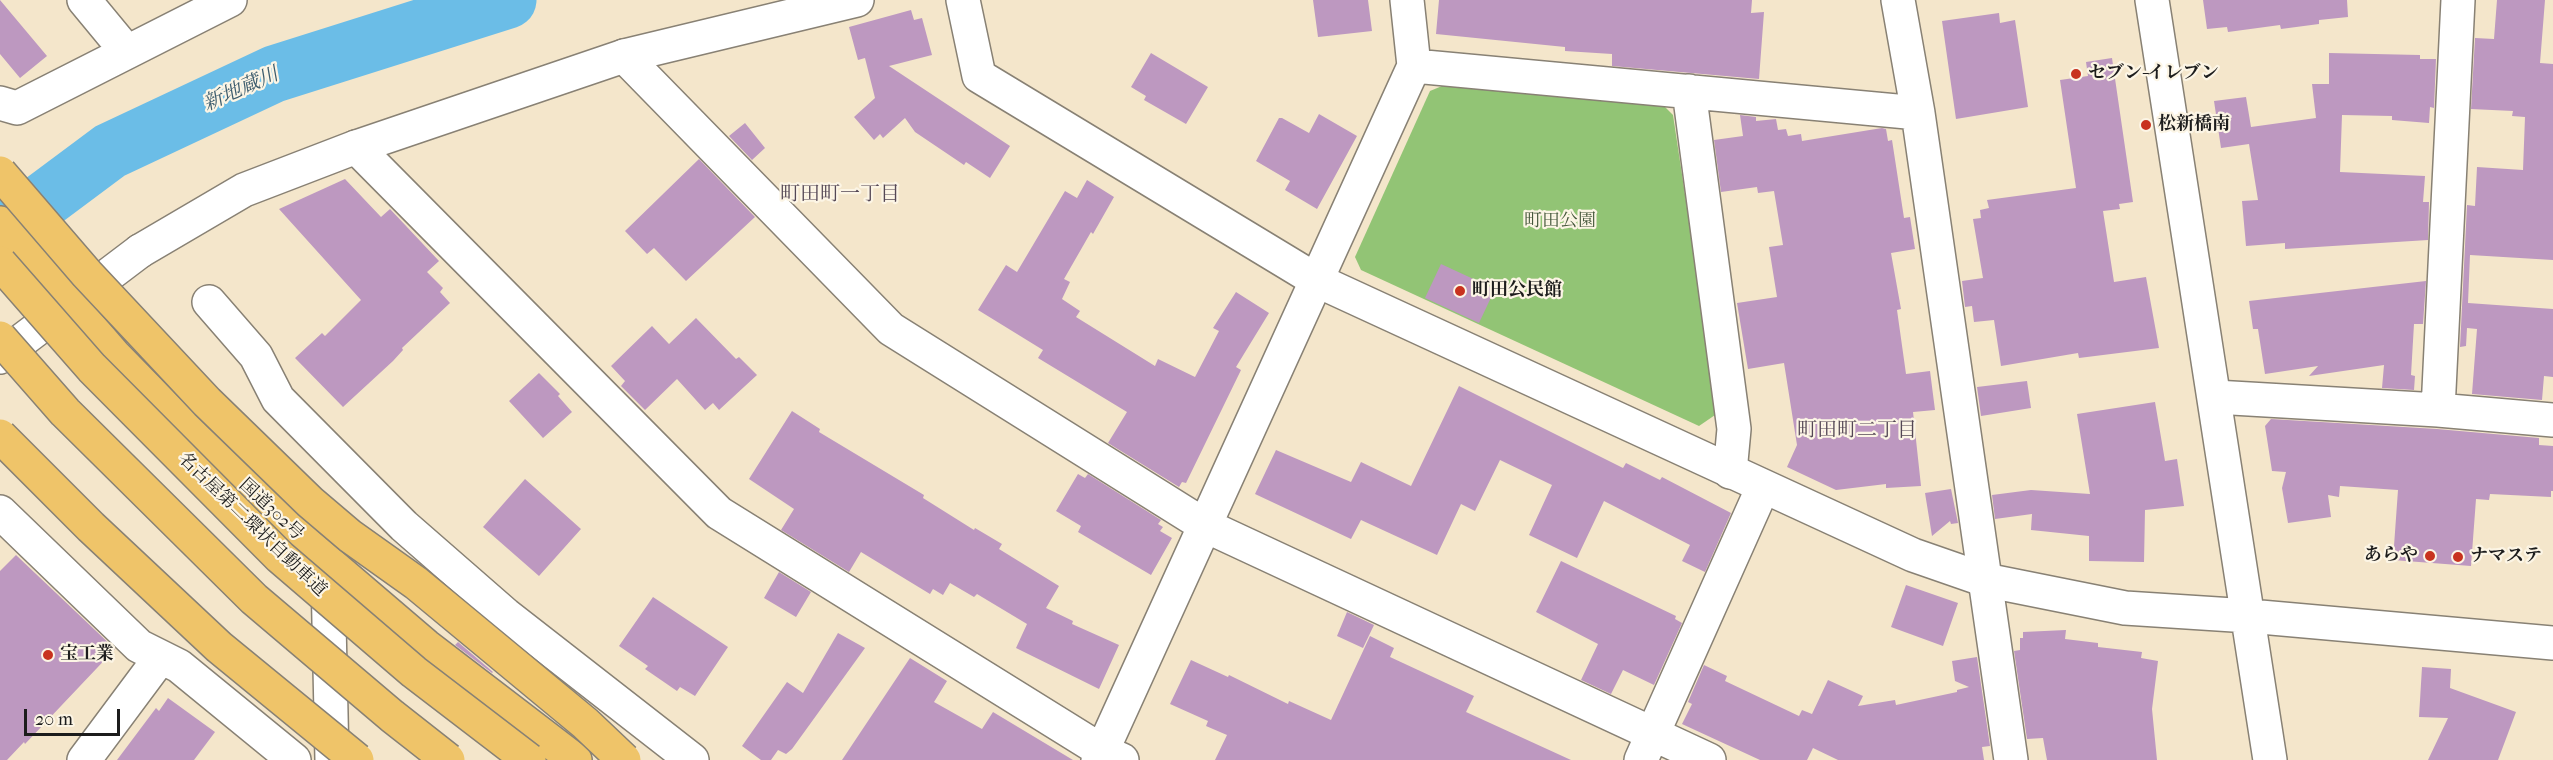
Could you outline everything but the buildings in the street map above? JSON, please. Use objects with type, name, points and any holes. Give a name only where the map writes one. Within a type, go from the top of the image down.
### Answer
[{"type":"highway","points":[[0,173],[103,291],[207,402],[310,502],[350,536],[417,583],[585,723],[624,760]]},
{"type":"highway","name":"国道302号","points":[[0,224],[61,295],[198,441],[319,554],[426,646],[575,760]]},
{"type":"highway","name":"名古屋第二環状自動車道","points":[[0,262],[92,368],[280,557],[414,672],[529,760]]},
{"type":"highway","points":[[0,338],[65,412],[254,598],[392,716],[448,760]]},
{"type":"highway","points":[[0,436],[91,527],[219,647],[357,760]]},
{"type":"street","points":[[84,0],[128,52]]},
{"type":"street","points":[[0,103],[17,108],[230,0]]},
{"type":"street","points":[[0,357],[61,295],[244,190],[356,147],[624,56],[857,0]]},
{"type":"street","points":[[963,0],[979,76],[1316,280],[1762,488],[1913,555],[1985,580],[2124,608],[2249,616],[2553,643]]},
{"type":"street","points":[[356,147],[719,513],[1108,757],[1204,525],[1414,66],[1407,0]]},
{"type":"street","points":[[1898,0],[1917,113],[2011,760]]},
{"type":"street","points":[[2152,0],[2270,760]]},
{"type":"street","points":[[2438,410],[2458,0]]},
{"type":"street","points":[[624,56],[891,329],[1204,525],[1647,747],[1709,760]]},
{"type":"street","points":[[1414,66],[1917,113]]},
{"type":"street","points":[[1689,91],[1734,429],[1730,472]]},
{"type":"street","points":[[209,302],[256,356],[278,399],[404,526],[482,594],[691,760]]},
{"type":"street","points":[[2215,397],[2438,410],[2553,420]]},
{"type":"street","points":[[1647,747],[1762,488]]},
{"type":"street","points":[[0,512],[139,646],[179,666],[294,760]]},
{"type":"street","points":[[332,760],[319,554],[362,555],[428,598],[444,601],[482,594]]},
{"type":"street","points":[[84,760],[160,658]]},
{"type":"green space","name":"町田公園","points":[[1442,86],[1663,105],[1673,115],[1718,413],[1699,426],[1361,270],[1355,257],[1430,91]]},
{"type":"waterway","name":"新地蔵川","points":[[0,233],[110,151],[274,74],[508,0]]},
{"type":"place","name":"セブン-イレブン","points":[[2076,74]]},
{"type":"place","name":"松新橋南","points":[[2146,125]]},
{"type":"place","name":"町田公民館","points":[[1460,291]]},
{"type":"place","name":"あらや","points":[[2430,556]]},
{"type":"place","name":"ナマステ","points":[[2458,557]]},
{"type":"place","name":"宝工業","points":[[48,655]]},
{"type":"district","name":"町田町一丁目","points":[[840,195]]},
{"type":"district","name":"町田町二丁目","points":[[1857,431]]}]
